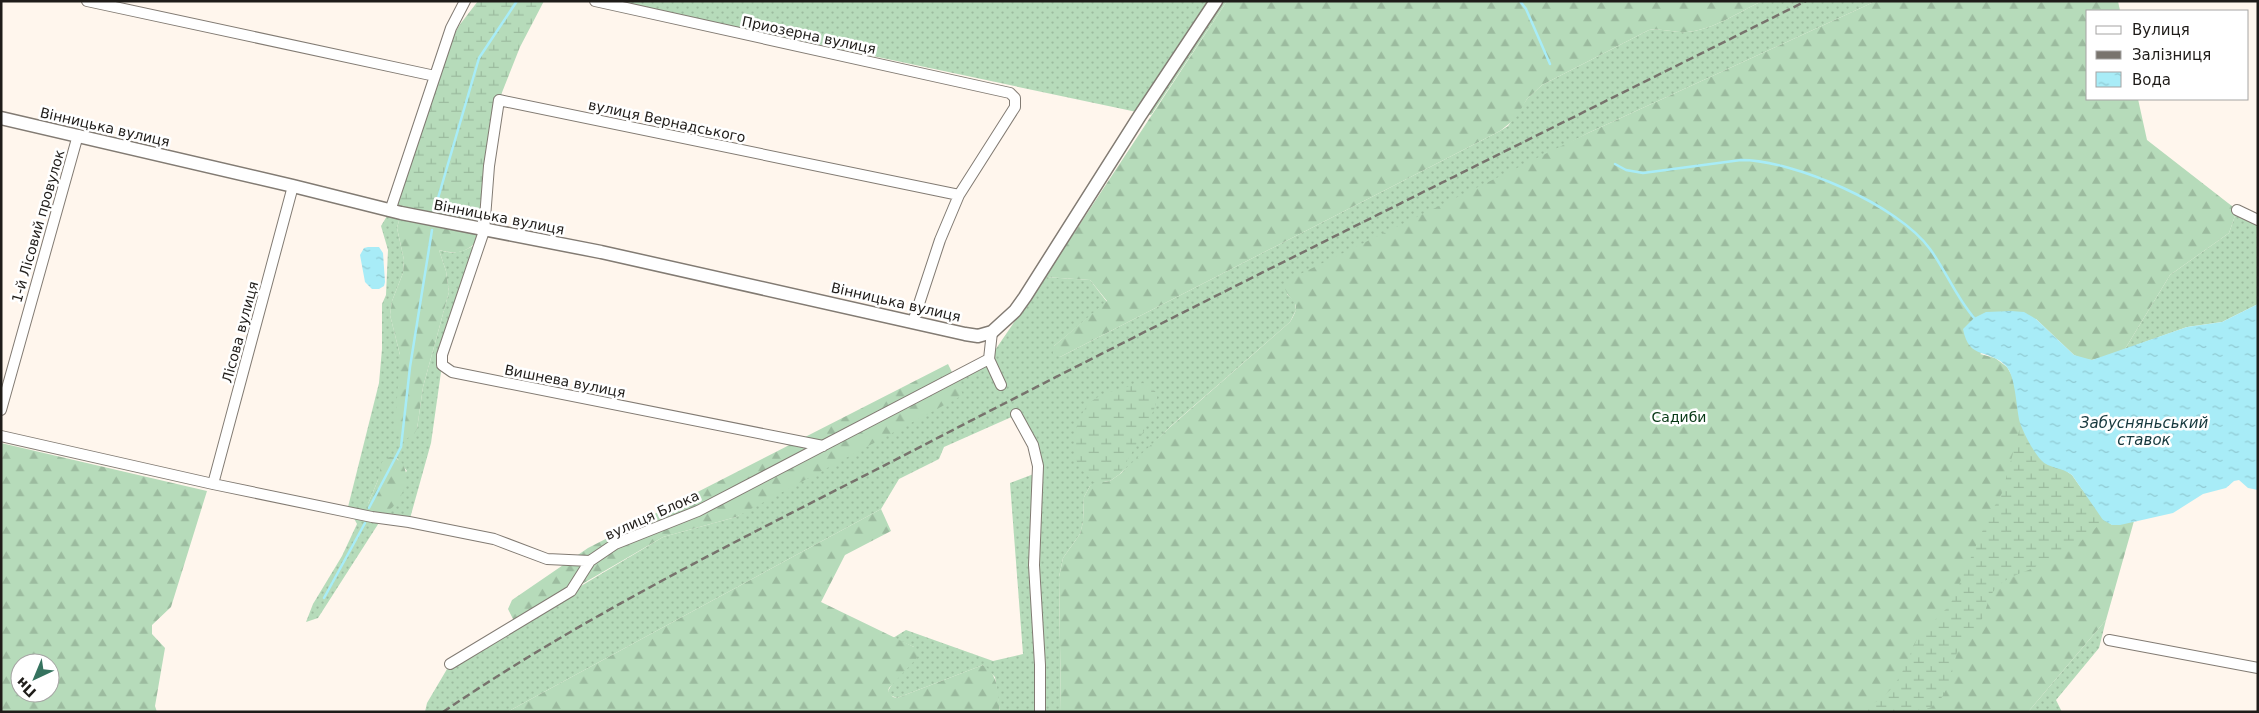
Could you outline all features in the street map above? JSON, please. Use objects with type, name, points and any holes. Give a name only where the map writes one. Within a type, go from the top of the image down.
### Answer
[{"type":"street","points":[[87,1],[435,76]]},
{"type":"street","points":[[390,210],[451,28],[465,1]]},
{"type":"street","name":"Приозерна вулиця","points":[[595,1],[1010,93],[1015,98],[1015,107],[959,195]]},
{"type":"street","points":[[1001,385],[989,359],[992,332],[1014,311],[1025,297],[1138,117],[1216,1]]},
{"type":"street","name":"вулиця Вернадського","points":[[484,231],[489,166],[499,100],[959,195]]},
{"type":"street","name":"Вінницька вулиця","points":[[1,118],[484,231],[601,252],[978,336],[992,332]]},
{"type":"street","name":"1-й Лісовий провулок","points":[[1,410],[78,136]]},
{"type":"street","name":"Лісова вулиця","points":[[213,484],[293,186]]},
{"type":"street","points":[[913,322],[940,240],[959,195]]},
{"type":"street","points":[[2237,210],[2258,220]]},
{"type":"street","name":"Вишнева вулиця","points":[[484,231],[442,355],[442,365],[452,372],[823,446]]},
{"type":"street","name":"вулиця Блока","points":[[590,561],[615,544],[698,511],[989,359]]},
{"type":"street","points":[[1016,414],[1032,445],[1038,466],[1034,565],[1040,665],[1040,712]]},
{"type":"street","points":[[1,436],[213,484],[494,539],[547,559],[590,561],[571,591],[450,664]]},
{"type":"street","points":[[2109,640],[2258,668]]},
{"type":"green space","points":[[478,1],[544,1],[520,47],[499,100],[484,231],[390,211],[434,79],[458,27]]},
{"type":"green space","points":[[613,1],[1227,1],[1151,115]]},
{"type":"green space","points":[[1227,1],[1762,1],[1726,20],[1697,31],[1649,30],[1542,85],[1527,99],[1515,119],[1500,131],[1060,357],[1053,354],[1054,346],[1107,301],[1090,280],[1045,277]]},
{"type":"green space","points":[[1762,1],[1876,1],[1588,133],[1287,294],[1295,302],[1296,310],[1290,322],[1172,425],[1135,462],[1114,477],[1090,486],[1084,497],[1083,522],[1080,534],[1063,558],[1059,577],[1061,712],[1000,712],[995,677],[983,665],[897,698],[890,695],[888,691],[914,647],[893,638],[906,630],[993,661],[1023,654],[1010,483],[1039,472],[1016,415],[944,447],[939,459],[899,479],[881,509],[507,712],[425,712],[427,703],[450,664],[663,537],[736,517],[953,379],[989,359],[1045,277],[1090,280],[1107,302],[1054,346],[1060,357],[1500,131],[1508,126],[1527,99],[1542,85],[1649,30],[1697,31],[1726,20]]},
{"type":"green space","name":"Садиби","points":[[1876,1],[2118,1],[2120,10],[2086,10],[2086,100],[2138,100],[2147,140],[2237,210],[2229,233],[2170,275],[2125,349],[2092,360],[2082,359],[2074,355],[2036,319],[1980,354],[1995,358],[2007,367],[2065,469],[2112,525],[2134,521],[2106,620],[2028,712],[1061,712],[1059,577],[1063,558],[1080,534],[1083,522],[1084,497],[1090,486],[1095,483],[1110,481],[1120,474],[1169,428],[1290,322],[1296,307],[1285,289],[1288,280],[1588,133]]},
{"type":"green space","points":[[2237,210],[2258,220],[2258,304],[2222,322],[2187,327],[2125,349],[2170,275],[2229,233]]},
{"type":"green space","points":[[390,211],[401,213],[397,228],[404,260],[403,273],[392,301],[390,315],[400,355],[400,365],[417,429],[423,387],[449,292],[446,271],[439,250],[458,252],[476,244],[442,365],[431,443],[409,522],[382,518],[318,618],[306,622],[313,604],[342,556],[357,524],[348,507],[379,383],[382,349],[382,304],[386,295],[388,250],[381,226]],"holes":[[[397,458],[407,471],[368,504],[378,480]]]},
{"type":"green space","points":[[401,213],[484,231],[475,243],[466,250],[447,252],[439,250],[446,271],[449,292],[423,387],[417,429],[413,436],[405,439],[397,434],[395,427],[400,355],[390,315],[392,301],[403,273],[404,260],[397,228]]},
{"type":"green space","points":[[948,364],[963,395],[736,517],[663,537],[515,623],[508,609],[512,600],[588,548]]},
{"type":"green space","points":[[1143,383],[1154,390],[1157,396],[1148,423],[1120,474],[1110,481],[1095,483],[1081,469],[1074,451],[1075,433],[1081,415],[1091,402],[1098,397]]},
{"type":"green space","points":[[2021,424],[2033,448],[2045,463],[2072,475],[2103,520],[2070,549],[2016,575],[1995,589],[1979,624],[1966,633],[1960,641],[1948,686],[1939,701],[1932,707],[1906,711],[1854,712],[1880,700],[1891,689],[1901,675],[1921,630],[1929,626],[1950,605],[1989,516],[2002,493]]},
{"type":"green space","points":[[1,443],[207,491],[171,607],[152,625],[152,634],[165,648],[155,706],[157,712],[1,712]]},
{"type":"green space","points":[[390,457],[399,461],[405,468],[404,487],[394,506],[386,512],[377,514],[373,512],[368,504],[378,480],[382,462]]},
{"type":"green space","points":[[881,509],[891,531],[845,555],[821,602],[914,647],[918,652],[917,658],[889,688],[888,691],[893,697],[897,698],[983,665],[995,679],[1000,712],[507,712]]},
{"type":"green space","points":[[2106,620],[2099,648],[2056,700],[2062,712],[2028,712]]},
{"type":"water","points":[[379,247],[383,253],[385,282],[384,286],[379,289],[372,289],[365,282],[360,255],[364,248]]},
{"type":"water","name":"Забусняньський ставок","points":[[2258,304],[2258,490],[2248,488],[2239,480],[2234,481],[2226,488],[2203,494],[2173,513],[2120,525],[2112,525],[2103,520],[2072,475],[2044,463],[2038,456],[2020,423],[2014,385],[2009,371],[2000,361],[1980,353],[1970,346],[1963,329],[1974,318],[1986,312],[2024,312],[2036,319],[2074,355],[2092,360],[2187,327],[2222,322]]},
{"type":"waterway","points":[[436,205],[479,58],[517,1]]},
{"type":"waterway","points":[[1520,1],[1526,9],[1550,64]]},
{"type":"waterway","points":[[1615,164],[1626,170],[1643,173],[1741,160],[1763,162],[1816,177],[1843,188],[1870,202],[1915,233],[1930,249],[1975,319]]},
{"type":"waterway","points":[[369,508],[401,447],[410,367],[432,230]]},
{"type":"waterway","points":[[324,598],[365,523]]},
{"type":"railway","points":[[443,712],[500,674],[559,639],[739,540],[1142,333],[1806,1]]}]
